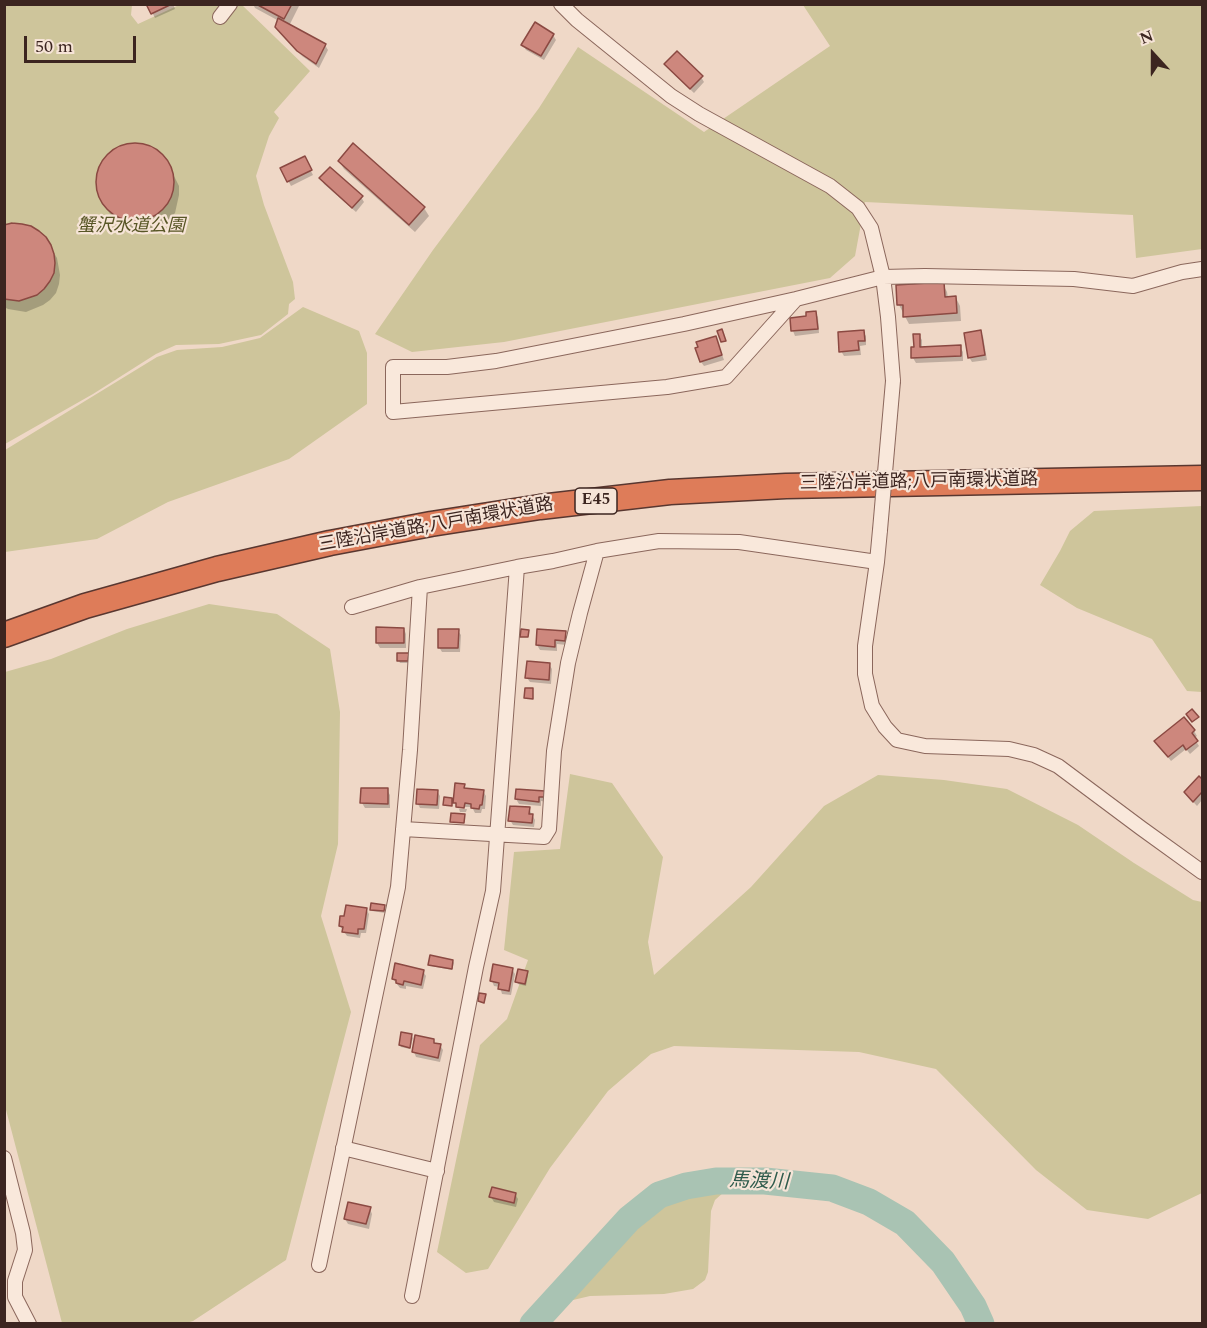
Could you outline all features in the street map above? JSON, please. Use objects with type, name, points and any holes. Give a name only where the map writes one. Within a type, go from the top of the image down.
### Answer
[{"type":"highway","name":"三陸沿岸道路;八戸南環状道路","points":[[4,635],[85,606],[229,566],[330,543],[540,507],[670,492],[786,486],[1203,478]]},
{"type":"street","points":[[220,16],[230,4]]},
{"type":"street","points":[[561,4],[671,96],[699,114],[830,186],[858,208],[871,228],[883,277],[893,381],[877,562],[865,646],[865,674],[872,705],[885,727],[897,740],[924,746],[1009,750],[1034,755],[1058,766],[1203,872]]},
{"type":"street","points":[[796,299],[726,377],[667,387],[393,412],[393,367],[447,366],[496,361],[684,324],[883,277],[1074,279],[1133,286],[1182,272],[1203,269]]},
{"type":"street","points":[[352,607],[420,587],[597,551],[659,541],[739,542],[877,562]]},
{"type":"street","points":[[403,829],[544,837],[549,830],[554,751],[568,663],[597,551]]},
{"type":"street","points":[[412,1296],[493,891],[517,567]]},
{"type":"street","points":[[319,1265],[398,887],[410,750],[420,587]]},
{"type":"street","points":[[343,1148],[437,1171]]},
{"type":"street","points":[[4,1158],[23,1233],[25,1250],[15,1281],[15,1298],[30,1323]]},
{"type":"green space","name":"蟹沢水道公園","points":[[200,4],[242,5],[310,71],[274,112],[279,118],[269,136],[256,176],[264,205],[293,282],[295,299],[289,304],[288,314],[261,335],[219,344],[176,345],[156,354],[93,394],[5,444],[5,5],[132,5],[131,15],[138,24],[179,5],[196,6]]},
{"type":"green space","points":[[803,5],[1202,5],[1202,249],[1136,258],[1133,215],[865,202],[855,256],[830,278],[504,342],[412,352],[375,334],[433,250],[539,108],[578,47],[704,132],[830,46]]},
{"type":"green space","points":[[303,307],[359,331],[367,353],[367,404],[289,459],[168,502],[97,539],[5,552],[5,450],[157,357],[177,350],[222,347],[260,338]]},
{"type":"green space","points":[[1202,506],[1202,692],[1187,691],[1152,639],[1077,608],[1040,585],[1070,531],[1094,511]]},
{"type":"green space","points":[[209,604],[277,614],[330,649],[340,712],[338,844],[321,916],[351,1012],[286,1260],[193,1321],[186,1323],[62,1323],[5,1106],[5,672],[51,659],[127,629]]},
{"type":"green space","points":[[570,774],[612,783],[663,857],[648,942],[654,975],[751,887],[824,806],[878,775],[944,780],[1007,789],[1078,825],[1193,900],[1202,902],[1202,1193],[1148,1219],[1087,1210],[1036,1170],[936,1069],[859,1052],[674,1046],[651,1054],[608,1091],[550,1168],[488,1269],[466,1273],[437,1252],[480,1045],[507,1019],[528,960],[504,950],[514,852],[560,849]]},
{"type":"green space","points":[[719,1189],[724,1192],[715,1200],[711,1211],[708,1272],[705,1280],[693,1289],[664,1294],[590,1296],[573,1300],[570,1293],[641,1222],[661,1206],[683,1196]]},
{"type":"building","points":[[146,4],[172,4],[151,14]]},
{"type":"building","points":[[256,4],[292,4],[284,19]]},
{"type":"building","points":[[278,18],[326,44],[316,64],[297,51],[275,27]]},
{"type":"building","points":[[535,22],[554,34],[541,56],[521,45]]},
{"type":"building","points":[[677,51],[703,76],[690,89],[664,64]]},
{"type":"building","points":[[135,143],[150,146],[163,154],[171,167],[174,182],[171,197],[163,210],[150,218],[135,221],[120,218],[107,210],[99,197],[96,182],[99,167],[107,154],[120,146]]},
{"type":"building","points":[[353,143],[425,207],[409,225],[338,161]]},
{"type":"building","points":[[305,156],[312,170],[287,182],[280,168]]},
{"type":"building","points":[[330,167],[363,196],[352,208],[319,178]]},
{"type":"building","points":[[12,223],[31,226],[46,237],[51,245],[55,263],[54,273],[44,289],[37,295],[19,301],[4,299],[4,225]]},
{"type":"building","points":[[944,282],[945,297],[956,296],[957,313],[903,317],[903,305],[897,305],[896,285]]},
{"type":"building","points":[[816,311],[818,329],[791,331],[790,318],[806,316],[806,312]]},
{"type":"building","points":[[722,329],[726,341],[721,342],[717,331]]},
{"type":"building","points":[[864,330],[865,341],[858,341],[859,350],[839,352],[838,332]]},
{"type":"building","points":[[981,330],[985,355],[968,358],[964,333]]},
{"type":"building","points":[[913,334],[920,334],[920,347],[961,345],[961,356],[911,358],[911,347],[914,347]]},
{"type":"building","points":[[716,336],[722,355],[700,362],[695,348],[698,347],[696,342]]},
{"type":"building","points":[[376,627],[404,628],[404,643],[376,643]]},
{"type":"building","points":[[438,629],[459,629],[458,648],[438,648]]},
{"type":"building","points":[[521,629],[529,630],[528,637],[520,637]]},
{"type":"building","points":[[537,629],[566,631],[565,641],[555,640],[555,647],[536,645]]},
{"type":"building","points":[[397,653],[409,653],[408,661],[397,661]]},
{"type":"building","points":[[527,661],[550,663],[549,680],[525,678]]},
{"type":"building","points":[[525,688],[533,688],[533,699],[524,698]]},
{"type":"building","points":[[1192,709],[1199,717],[1192,722],[1186,714]]},
{"type":"building","points":[[1184,717],[1195,730],[1192,733],[1198,741],[1186,750],[1183,745],[1168,757],[1154,741]]},
{"type":"building","points":[[1199,776],[1202,779],[1202,792],[1193,802],[1184,792]]},
{"type":"building","points":[[455,783],[465,784],[464,788],[484,790],[482,805],[479,809],[471,808],[471,804],[465,803],[464,808],[456,807],[456,803],[453,803]]},
{"type":"building","points":[[361,788],[388,788],[388,804],[360,803]]},
{"type":"building","points":[[417,789],[438,790],[437,805],[416,804]]},
{"type":"building","points":[[516,789],[545,791],[545,797],[539,797],[539,802],[515,799]]},
{"type":"building","points":[[444,797],[452,798],[452,806],[443,805]]},
{"type":"building","points":[[510,806],[530,807],[529,814],[533,814],[532,823],[508,821]]},
{"type":"building","points":[[451,813],[465,814],[464,823],[450,822]]},
{"type":"building","points":[[371,903],[385,905],[384,911],[370,910]]},
{"type":"building","points":[[346,905],[367,908],[364,929],[358,929],[358,934],[342,932],[343,927],[339,926],[340,916],[344,916]]},
{"type":"building","points":[[430,955],[453,960],[452,969],[428,965]]},
{"type":"building","points":[[395,963],[424,970],[421,985],[404,981],[403,985],[396,983],[396,980],[392,979]]},
{"type":"building","points":[[493,964],[513,968],[509,991],[498,989],[499,983],[490,981]]},
{"type":"building","points":[[518,969],[528,971],[525,984],[515,982]]},
{"type":"building","points":[[479,993],[486,994],[484,1003],[478,1001]]},
{"type":"building","points":[[401,1032],[412,1034],[410,1048],[399,1045]]},
{"type":"building","points":[[415,1035],[434,1039],[434,1043],[441,1044],[438,1058],[412,1052]]},
{"type":"building","points":[[492,1187],[516,1193],[514,1203],[489,1197]]},
{"type":"building","points":[[348,1202],[371,1207],[366,1224],[344,1219]]},
{"type":"waterway","name":"馬渡川","points":[[533,1324],[629,1219],[659,1195],[686,1186],[716,1181],[765,1181],[832,1188],[869,1202],[905,1223],[943,1262],[973,1306],[981,1324]]}]
